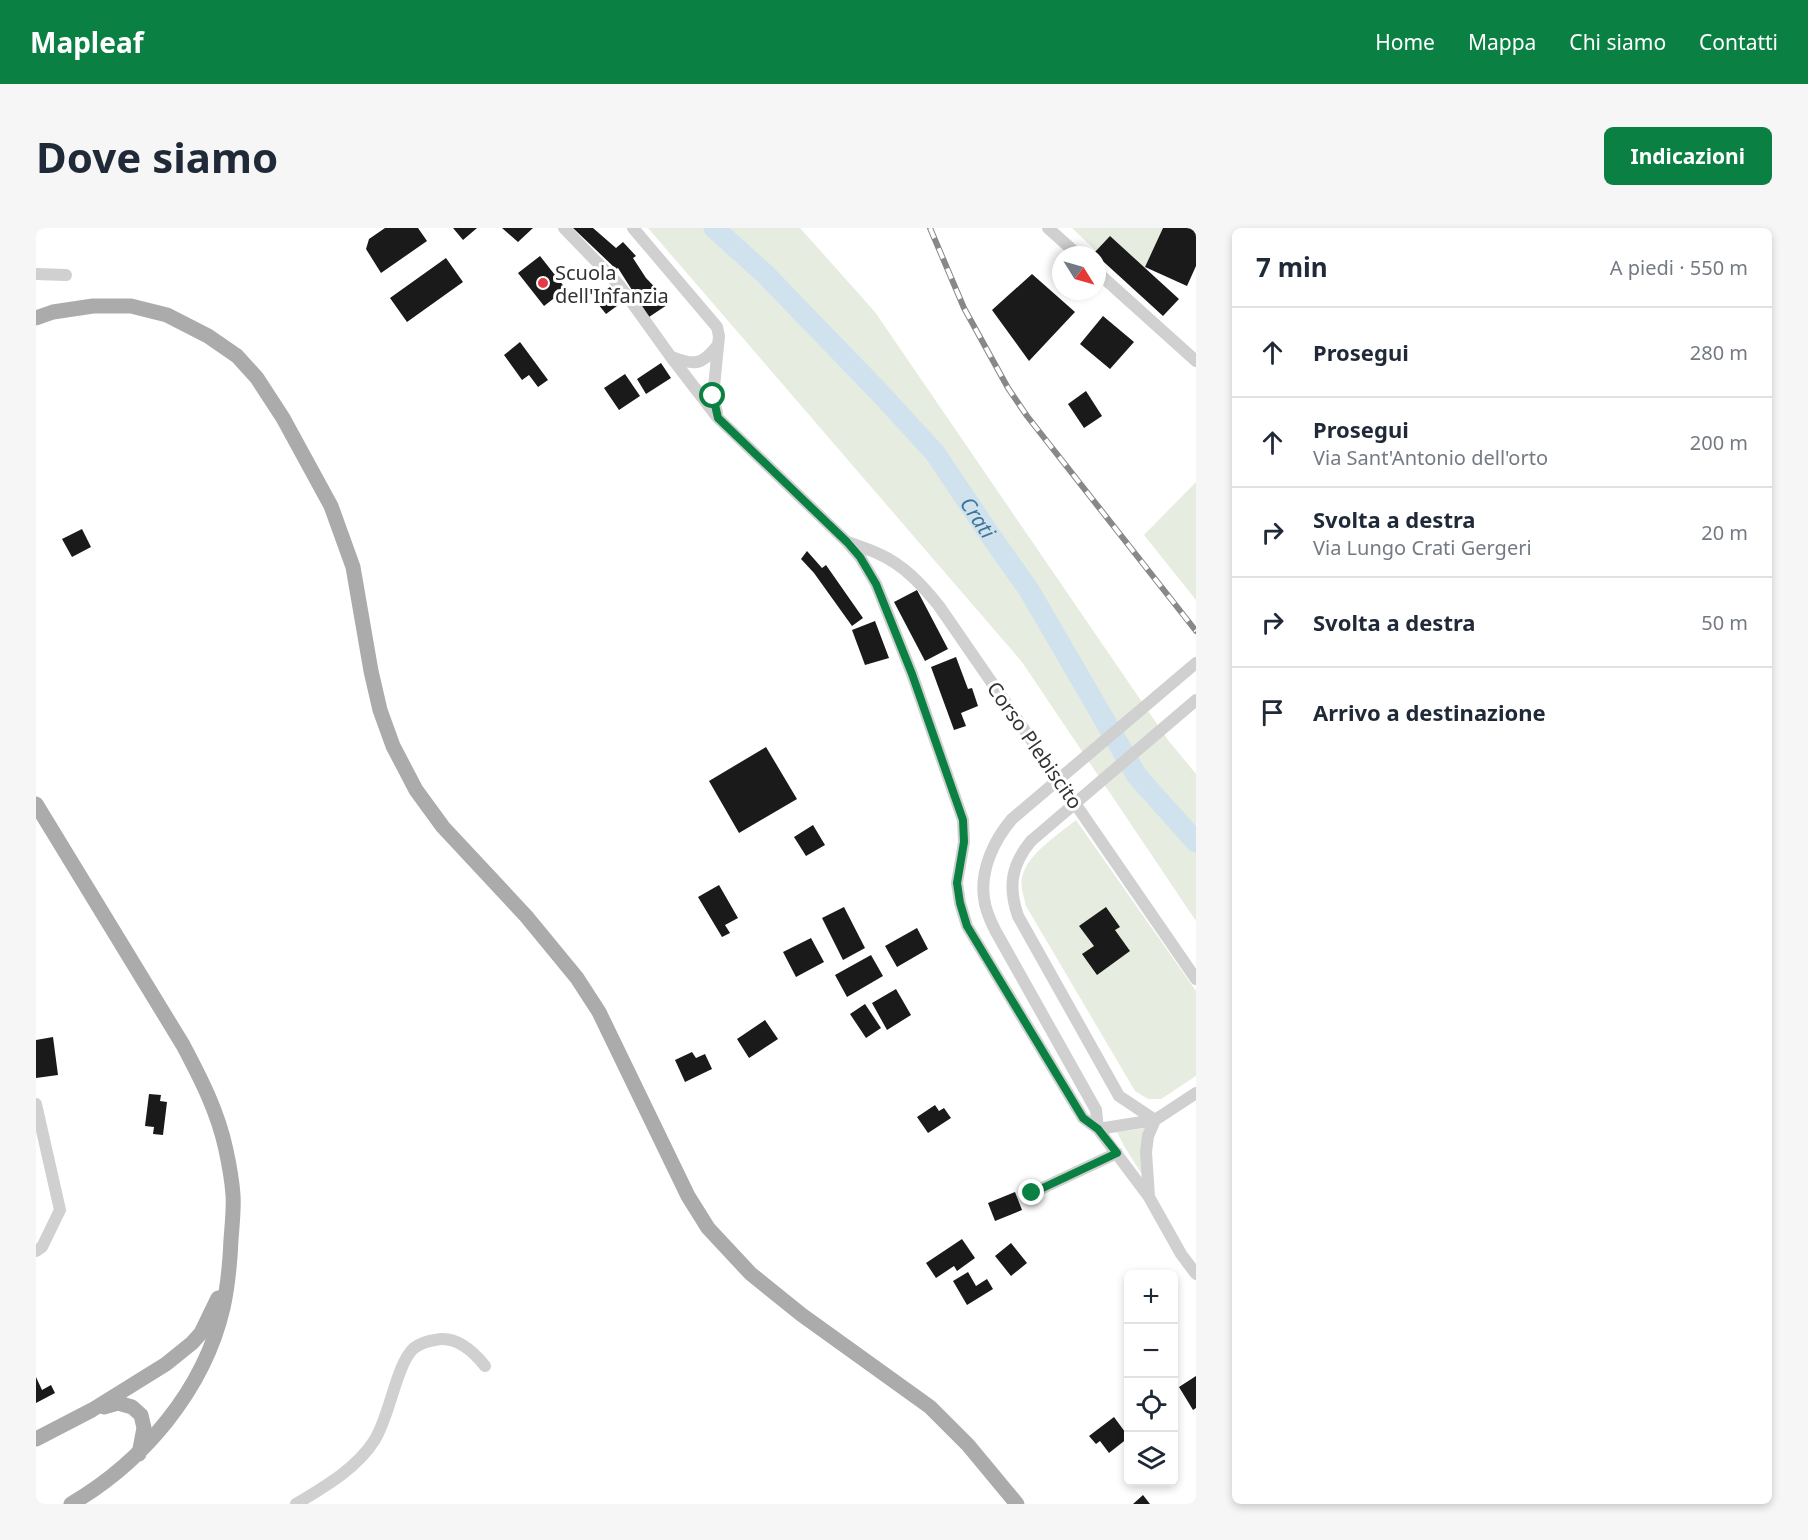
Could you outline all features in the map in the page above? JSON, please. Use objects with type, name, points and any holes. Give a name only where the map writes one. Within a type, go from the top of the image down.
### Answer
[{"type":"main road","points":[[36,318],[53,312],[93,306],[131,306],[167,315],[208,336],[237,356],[257,378],[283,418],[331,506],[353,567],[380,710],[393,746],[416,790],[443,827],[526,916],[577,978],[599,1012],[688,1196],[708,1228],[751,1274],[802,1315],[930,1407],[1003,1484],[1017,1504]]},
{"type":"main road","points":[[36,804],[183,1045],[212,1104],[226,1149],[233,1196],[229,1273],[223,1309],[203,1363],[170,1417],[139,1454],[114,1475],[71,1504]]},
{"type":"main road","points":[[36,1439],[92,1410],[166,1364],[192,1343],[204,1328],[229,1273]]},
{"type":"main road","points":[[92,1410],[118,1403],[132,1407],[141,1415],[144,1428],[139,1454]]},
{"type":"street","points":[[564,228],[620,286],[670,357],[718,418],[860,557],[876,584],[912,674],[963,820],[964,842],[957,883],[967,926],[1083,1118],[1098,1129],[1149,1197],[1181,1254],[1196,1274]]},
{"type":"street","points":[[633,228],[717,327],[718,345],[713,396],[718,418]]},
{"type":"street","points":[[1048,228],[1068,246]]},
{"type":"street","points":[[1061,228],[1071,246]]},
{"type":"street","points":[[36,274],[66,274]]},
{"type":"street","points":[[1106,280],[1196,361]]},
{"type":"street","points":[[670,357],[696,363],[704,360],[718,345]]},
{"type":"street","name":"Corso Plebiscito","points":[[847,542],[879,554],[899,565],[921,584],[939,606],[1196,979]]},
{"type":"street","points":[[1098,1129],[1096,1110],[994,930],[984,897],[988,862],[998,838],[1012,819],[1196,663]]},
{"type":"street","points":[[1155,1120],[1119,1096],[1018,916],[1013,902],[1012,884],[1014,869],[1020,854],[1031,841],[1196,700]]},
{"type":"street","points":[[1098,1129],[1155,1120],[1196,1093]]},
{"type":"street","points":[[36,1106],[60,1210],[42,1247],[36,1251]]},
{"type":"street","points":[[1149,1197],[1146,1152],[1148,1136],[1155,1120]]},
{"type":"street","points":[[1032,1193],[1117,1153]]},
{"type":"street","points":[[296,1504],[328,1485],[356,1463],[374,1442],[383,1425],[405,1362],[413,1349],[425,1342],[444,1338],[473,1351],[485,1366]]},
{"type":"shaded area","points":[[648,228],[800,228],[875,312],[1168,740],[1196,774],[1196,921],[1022,662]]},
{"type":"shaded area","points":[[1072,228],[1163,228],[1145,268],[1106,254],[1106,246],[1091,246]]},
{"type":"shaded area","points":[[1196,482],[1196,600],[1144,535]]},
{"type":"shaded area","points":[[1076,820],[1196,991],[1196,1076],[1161,1099],[1148,1099],[1135,1091],[1026,906],[1022,882],[1027,866],[1046,844]]},
{"type":"shaded area","points":[[1148,1126],[1143,1176],[1117,1132]]},
{"type":"building","points":[[385,228],[418,228],[427,241],[381,273],[366,249],[369,239]]},
{"type":"building","points":[[453,228],[477,228],[463,240]]},
{"type":"building","points":[[502,228],[533,228],[518,242]]},
{"type":"building","points":[[573,228],[593,228],[616,248],[623,242],[636,256],[633,258],[646,278],[670,303],[649,317],[618,268],[616,269]]},
{"type":"building","points":[[1163,228],[1196,228],[1196,266],[1187,286],[1145,267]]},
{"type":"building","points":[[1110,236],[1179,299],[1163,316],[1106,264],[1106,246],[1101,246]]},
{"type":"building","points":[[540,256],[566,289],[544,306],[518,273]]},
{"type":"building","points":[[446,258],[463,282],[407,322],[390,298]]},
{"type":"building","points":[[1032,274],[1052,292],[1052,300],[1061,300],[1075,312],[1029,361],[992,310]]},
{"type":"building","points":[[610,287],[621,303],[606,314],[594,299]]},
{"type":"building","points":[[1103,316],[1134,342],[1110,369],[1080,344]]},
{"type":"building","points":[[520,342],[548,380],[538,387],[529,375],[522,380],[504,355]]},
{"type":"building","points":[[661,363],[671,378],[646,394],[637,379]]},
{"type":"building","points":[[625,374],[640,396],[619,410],[604,388]]},
{"type":"building","points":[[1086,391],[1102,416],[1084,428],[1068,404]]},
{"type":"building","points":[[82,529],[91,547],[72,557],[62,539]]},
{"type":"building","points":[[807,551],[822,568],[826,565],[863,618],[852,626],[814,573],[801,559]]},
{"type":"building","points":[[917,590],[948,649],[925,661],[894,602]]},
{"type":"building","points":[[875,621],[889,658],[865,665],[852,630]]},
{"type":"building","points":[[956,657],[968,689],[972,688],[978,706],[961,713],[966,726],[954,730],[931,667]]},
{"type":"building","points":[[766,747],[797,799],[739,833],[709,781]]},
{"type":"building","points":[[813,825],[825,845],[806,856],[794,837]]},
{"type":"building","points":[[719,885],[738,918],[725,925],[730,933],[722,937],[698,897]]},
{"type":"building","points":[[844,907],[865,948],[843,960],[822,918]]},
{"type":"building","points":[[1106,907],[1120,927],[1115,930],[1130,951],[1097,975],[1082,954],[1094,946],[1079,926]]},
{"type":"building","points":[[917,928],[928,949],[897,967],[885,946]]},
{"type":"building","points":[[811,938],[824,962],[796,977],[783,952]]},
{"type":"building","points":[[871,955],[883,976],[847,997],[835,975]]},
{"type":"building","points":[[896,989],[911,1015],[887,1030],[872,1003]]},
{"type":"building","points":[[865,1004],[881,1028],[866,1038],[850,1014]]},
{"type":"building","points":[[765,1020],[778,1039],[749,1058],[737,1039]]},
{"type":"building","points":[[53,1037],[58,1075],[36,1078],[36,1040]]},
{"type":"building","points":[[692,1052],[696,1058],[705,1054],[712,1069],[685,1082],[675,1060]]},
{"type":"building","points":[[149,1094],[161,1095],[160,1101],[167,1102],[163,1135],[153,1134],[154,1127],[145,1126]]},
{"type":"building","points":[[935,1105],[939,1111],[944,1108],[951,1118],[928,1133],[917,1117]]},
{"type":"building","points":[[1015,1192],[1022,1210],[995,1221],[988,1203]]},
{"type":"building","points":[[962,1239],[975,1258],[957,1271],[954,1266],[936,1278],[926,1263]]},
{"type":"building","points":[[1011,1243],[1027,1263],[1011,1276],[995,1256]]},
{"type":"building","points":[[968,1272],[976,1286],[987,1279],[993,1289],[967,1305],[953,1281]]},
{"type":"building","points":[[1196,1376],[1196,1408],[1193,1410],[1179,1387]]},
{"type":"building","points":[[36,1377],[42,1390],[51,1385],[55,1393],[36,1403]]},
{"type":"building","points":[[1114,1417],[1124,1431],[1124,1441],[1109,1453],[1100,1441],[1096,1444],[1089,1436]]},
{"type":"building","points":[[1143,1495],[1150,1504],[1133,1504]]},
{"type":"waterway","name":"Crati","points":[[714,228],[765,274],[935,453],[1029,590],[1137,776],[1196,842]]},
{"type":"railway","points":[[930,228],[964,308],[1008,388],[1027,416],[1196,631]]},
{"type":"place","name":"Scuola dell'Infanzia","points":[[543,283]]},
{"type":"route","points":[[713,396],[718,418],[847,542],[860,557],[876,584],[912,674],[963,820],[964,842],[957,883],[967,926],[1083,1118],[1098,1129],[1117,1153],[1032,1193]]}]
